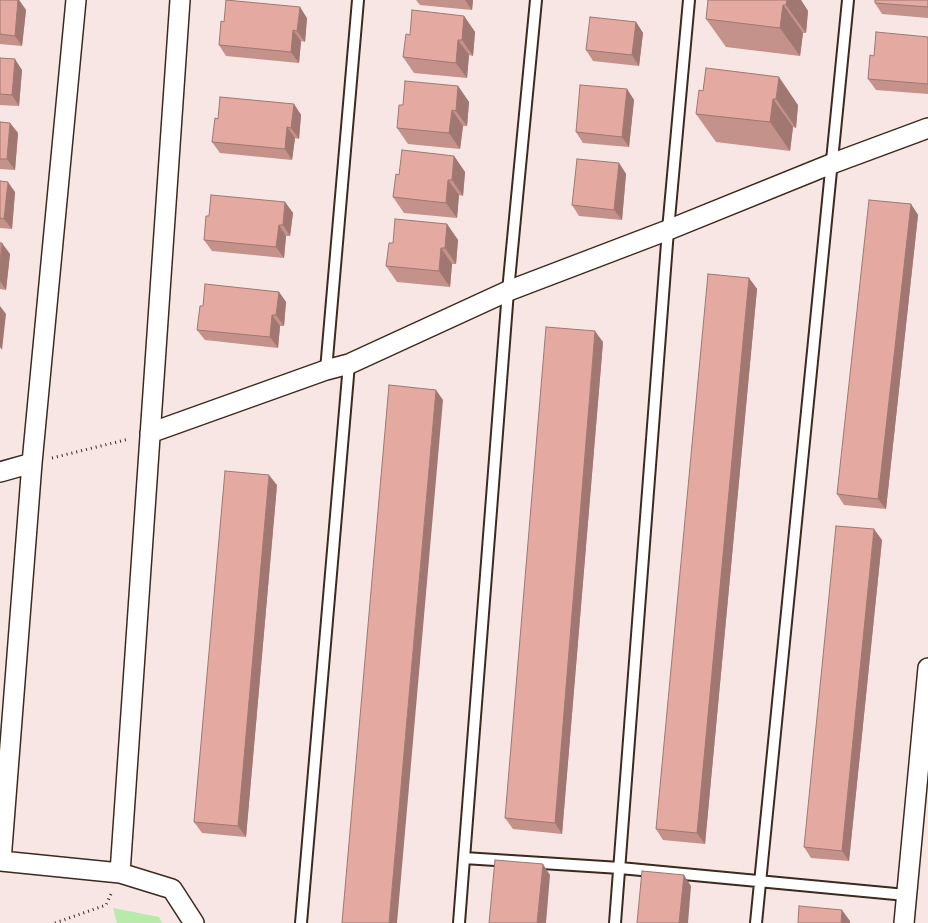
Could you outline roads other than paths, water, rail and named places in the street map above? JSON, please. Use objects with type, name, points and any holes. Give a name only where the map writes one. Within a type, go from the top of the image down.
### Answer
[{"type":"street","points":[[76,0],[32,463],[1,861],[120,873],[172,889],[194,923]]},
{"type":"street","points":[[120,873],[180,0]]},
{"type":"street","points":[[150,433],[326,370],[349,364],[508,291],[668,230],[831,164],[928,128]]},
{"type":"street","points":[[0,472],[32,463]]},
{"type":"street","points":[[904,923],[928,668]]},
{"type":"lane","points":[[326,370],[358,0]]},
{"type":"lane","points":[[459,923],[508,291],[536,0]]},
{"type":"lane","points":[[615,923],[668,230],[689,0]]},
{"type":"lane","points":[[756,923],[848,0]]},
{"type":"lane","points":[[300,923],[349,364]]},
{"type":"lane","points":[[464,858],[620,868],[906,895]]}]
